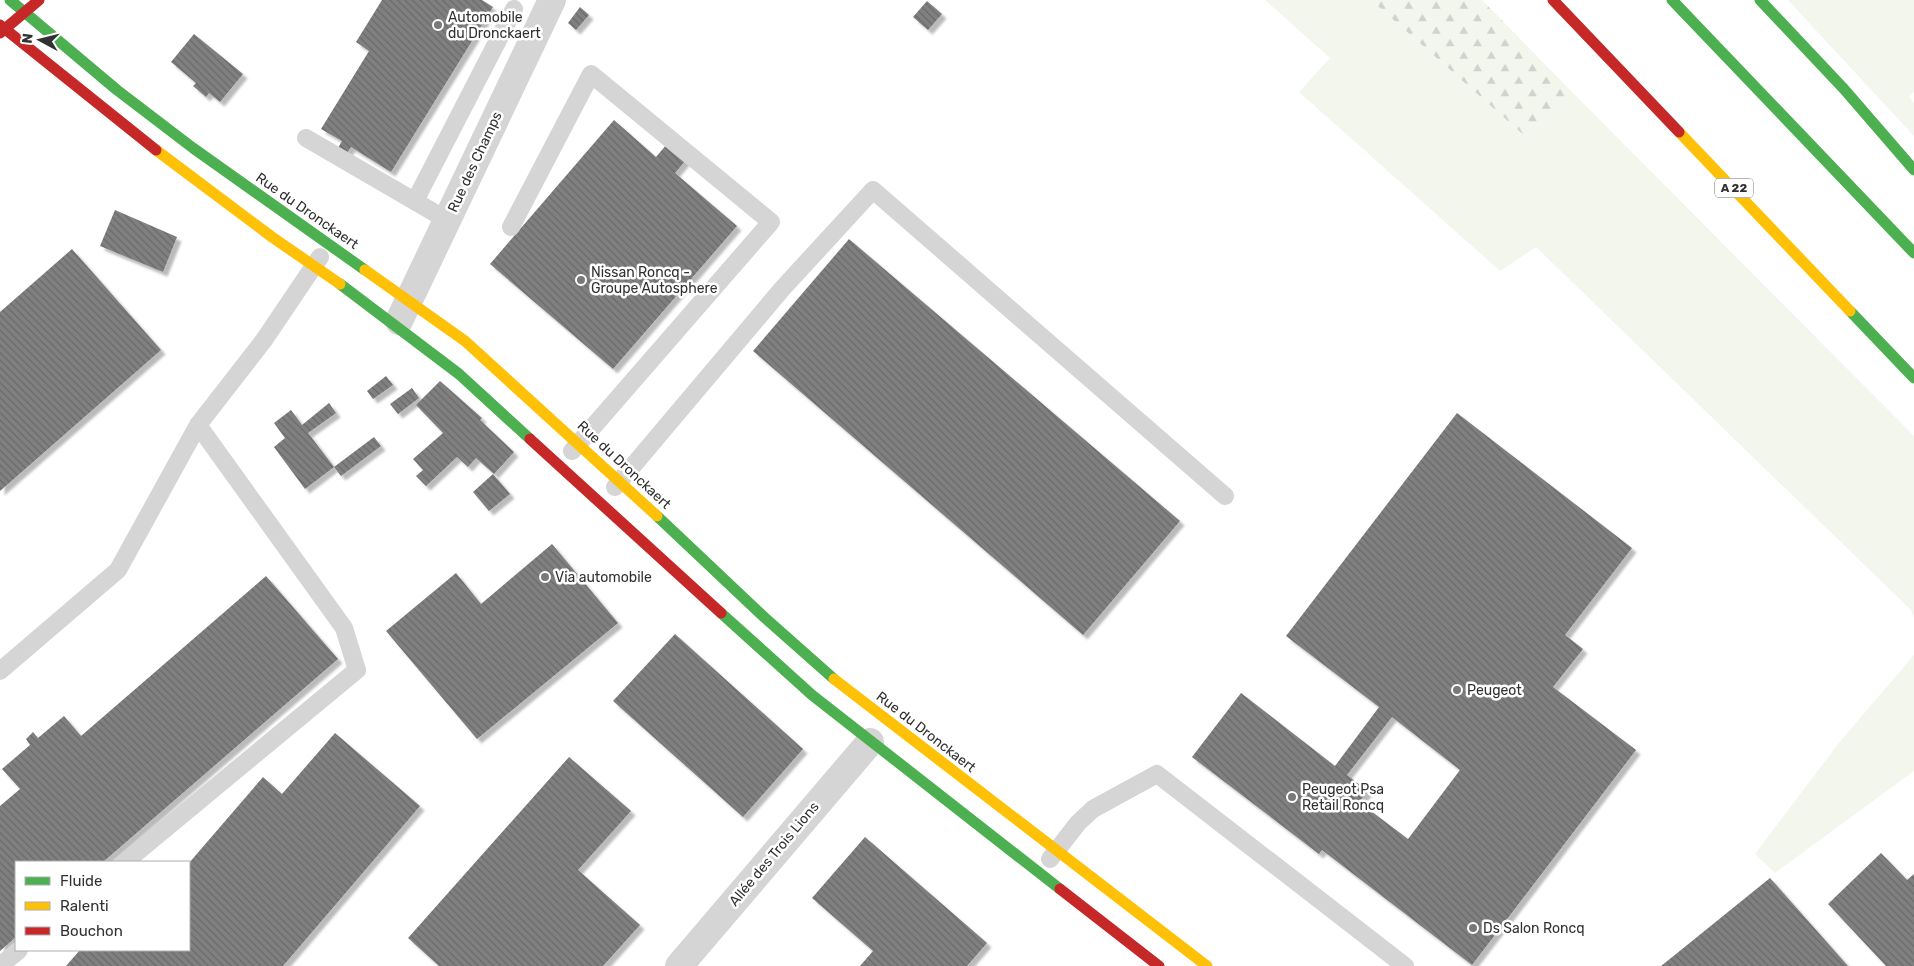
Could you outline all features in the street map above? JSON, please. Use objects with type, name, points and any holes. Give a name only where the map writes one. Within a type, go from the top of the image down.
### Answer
[{"type":"main road","name":"Rue du Dronckaert","points":[[10,0],[163,126],[327,244],[409,300],[488,361],[841,686],[1207,966]]},
{"type":"main road","points":[[38,0],[2,29],[166,158],[398,325],[459,374],[806,689],[870,742],[1159,966]]},
{"type":"main road","name":"A 22","points":[[1552,0],[1914,378]]},
{"type":"main road","points":[[1672,0],[1914,253]]},
{"type":"main road","points":[[1760,0],[1844,89],[1914,170]]},
{"type":"street","name":"Rue des Champs","points":[[398,325],[552,0]]},
{"type":"street","name":"Allée des Trois Lions","points":[[679,966],[870,742]]},
{"type":"lane","points":[[415,201],[514,9]]},
{"type":"lane","points":[[511,227],[591,74],[771,222],[560,465]]},
{"type":"lane","points":[[306,138],[447,220]]},
{"type":"lane","points":[[601,503],[782,289],[873,190],[1225,496]]},
{"type":"lane","points":[[0,671],[118,570],[198,425],[264,340],[315,267],[327,244]]},
{"type":"lane","points":[[126,861],[357,670],[344,628],[198,425]]},
{"type":"lane","points":[[1039,873],[1078,823],[1093,809],[1157,774],[1405,966]]},
{"type":"lane","points":[[0,966],[18,951]]},
{"type":"green space","points":[[1265,0],[1371,0],[1526,137],[1572,92],[1914,436],[1914,617],[1910,609],[1536,247],[1500,271],[1299,92],[1330,58]]},
{"type":"green space","points":[[1371,0],[1482,0],[1572,92],[1526,137]]},
{"type":"green space","points":[[1788,0],[1914,0],[1914,92],[1909,97],[1914,103],[1914,136]]},
{"type":"green space","points":[[1914,655],[1914,771],[1775,873],[1755,854],[1838,744]]},
{"type":"building","points":[[382,0],[482,0],[493,7],[391,172],[351,147],[347,153],[338,148],[342,141],[321,129],[369,51],[356,42]]},
{"type":"building","points":[[927,1],[942,14],[928,30],[913,17]]},
{"type":"building","points":[[580,7],[589,15],[576,30],[568,23]]},
{"type":"building","points":[[194,34],[243,74],[220,102],[209,93],[206,97],[193,86],[196,83],[171,62]]},
{"type":"building","points":[[614,120],[656,157],[667,144],[686,160],[675,173],[737,226],[613,369],[490,264]]},
{"type":"building","points":[[115,210],[177,237],[163,272],[100,246]]},
{"type":"building","points":[[849,239],[1180,521],[1083,635],[753,351]]},
{"type":"building","points":[[72,249],[161,350],[0,491],[0,312]]},
{"type":"building","points":[[386,376],[393,385],[373,399],[367,391]]},
{"type":"building","points":[[440,381],[482,418],[480,420],[514,452],[494,474],[476,458],[468,467],[457,457],[426,486],[416,476],[423,470],[413,459],[443,433],[416,405]]},
{"type":"building","points":[[412,388],[419,398],[398,414],[390,404]]},
{"type":"building","points":[[329,403],[336,413],[308,433],[334,467],[305,489],[274,447],[285,438],[274,423],[291,410],[302,425]]},
{"type":"building","name":"Peugeot","points":[[1457,413],[1632,548],[1565,635],[1583,649],[1553,687],[1636,750],[1472,965],[1322,850],[1319,854],[1192,757],[1241,693],[1335,766],[1379,707],[1286,636]],"holes":[[[1392,717],[1460,770],[1408,839],[1359,802],[1368,791],[1347,775]]]},
{"type":"building","points":[[374,437],[381,446],[341,476],[334,467]]},
{"type":"building","points":[[493,474],[510,494],[489,511],[473,492]]},
{"type":"building","points":[[552,544],[618,623],[477,739],[386,631],[456,573],[481,604]]},
{"type":"building","points":[[266,576],[338,659],[104,861],[15,861],[15,938],[0,951],[0,806],[20,789],[2,769],[30,745],[26,739],[33,732],[38,738],[64,716],[81,736]]},
{"type":"building","points":[[675,634],[803,749],[743,817],[613,701]]},
{"type":"building","points":[[335,733],[420,806],[283,966],[66,966],[79,951],[190,951],[190,862],[263,777],[282,794]]},
{"type":"building","points":[[569,757],[631,811],[578,870],[640,925],[603,966],[439,966],[408,938]]},
{"type":"building","points":[[865,837],[987,943],[967,966],[860,966],[873,951],[812,898]]},
{"type":"building","points":[[1881,853],[1907,880],[1914,874],[1914,966],[1886,966],[1828,904]]},
{"type":"building","points":[[1770,878],[1848,966],[1661,966],[1676,954]]},
{"type":"traffic: fast","points":[[10,0],[117,90],[193,148],[365,270]]},
{"type":"traffic: fast","points":[[1672,0],[1914,253]]},
{"type":"traffic: fast","points":[[1760,0],[1844,89],[1914,170]]},
{"type":"traffic: fast","points":[[340,284],[459,374],[530,439]]},
{"type":"traffic: fast","points":[[1850,311],[1914,378]]},
{"type":"traffic: fast","points":[[657,516],[764,617],[834,679]]},
{"type":"traffic: fast","points":[[721,613],[812,695],[1060,889]]},
{"type":"traffic: slow","points":[[1679,132],[1850,311]]},
{"type":"traffic: slow","points":[[156,150],[272,237],[340,284]]},
{"type":"traffic: slow","points":[[365,270],[465,341],[657,516]]},
{"type":"traffic: slow","points":[[834,679],[1207,966]]},
{"type":"traffic: jam","points":[[0,33],[39,0]]},
{"type":"traffic: jam","points":[[1553,0],[1679,132]]},
{"type":"traffic: jam","points":[[0,25],[156,150]]},
{"type":"traffic: jam","points":[[530,439],[721,613]]},
{"type":"traffic: jam","points":[[1060,889],[1159,966]]},
{"type":"place","name":"Automobile du Dronckaert","points":[[438,25]]},
{"type":"place","name":"Nissan Roncq - Groupe Autosphere","points":[[581,280]]},
{"type":"place","name":"Via automobile","points":[[545,577]]},
{"type":"place","name":"Peugeot","points":[[1457,690]]},
{"type":"place","name":"Peugeot Psa Retail Roncq","points":[[1292,797]]},
{"type":"place","name":"Ds Salon Roncq","points":[[1473,928]]}]
